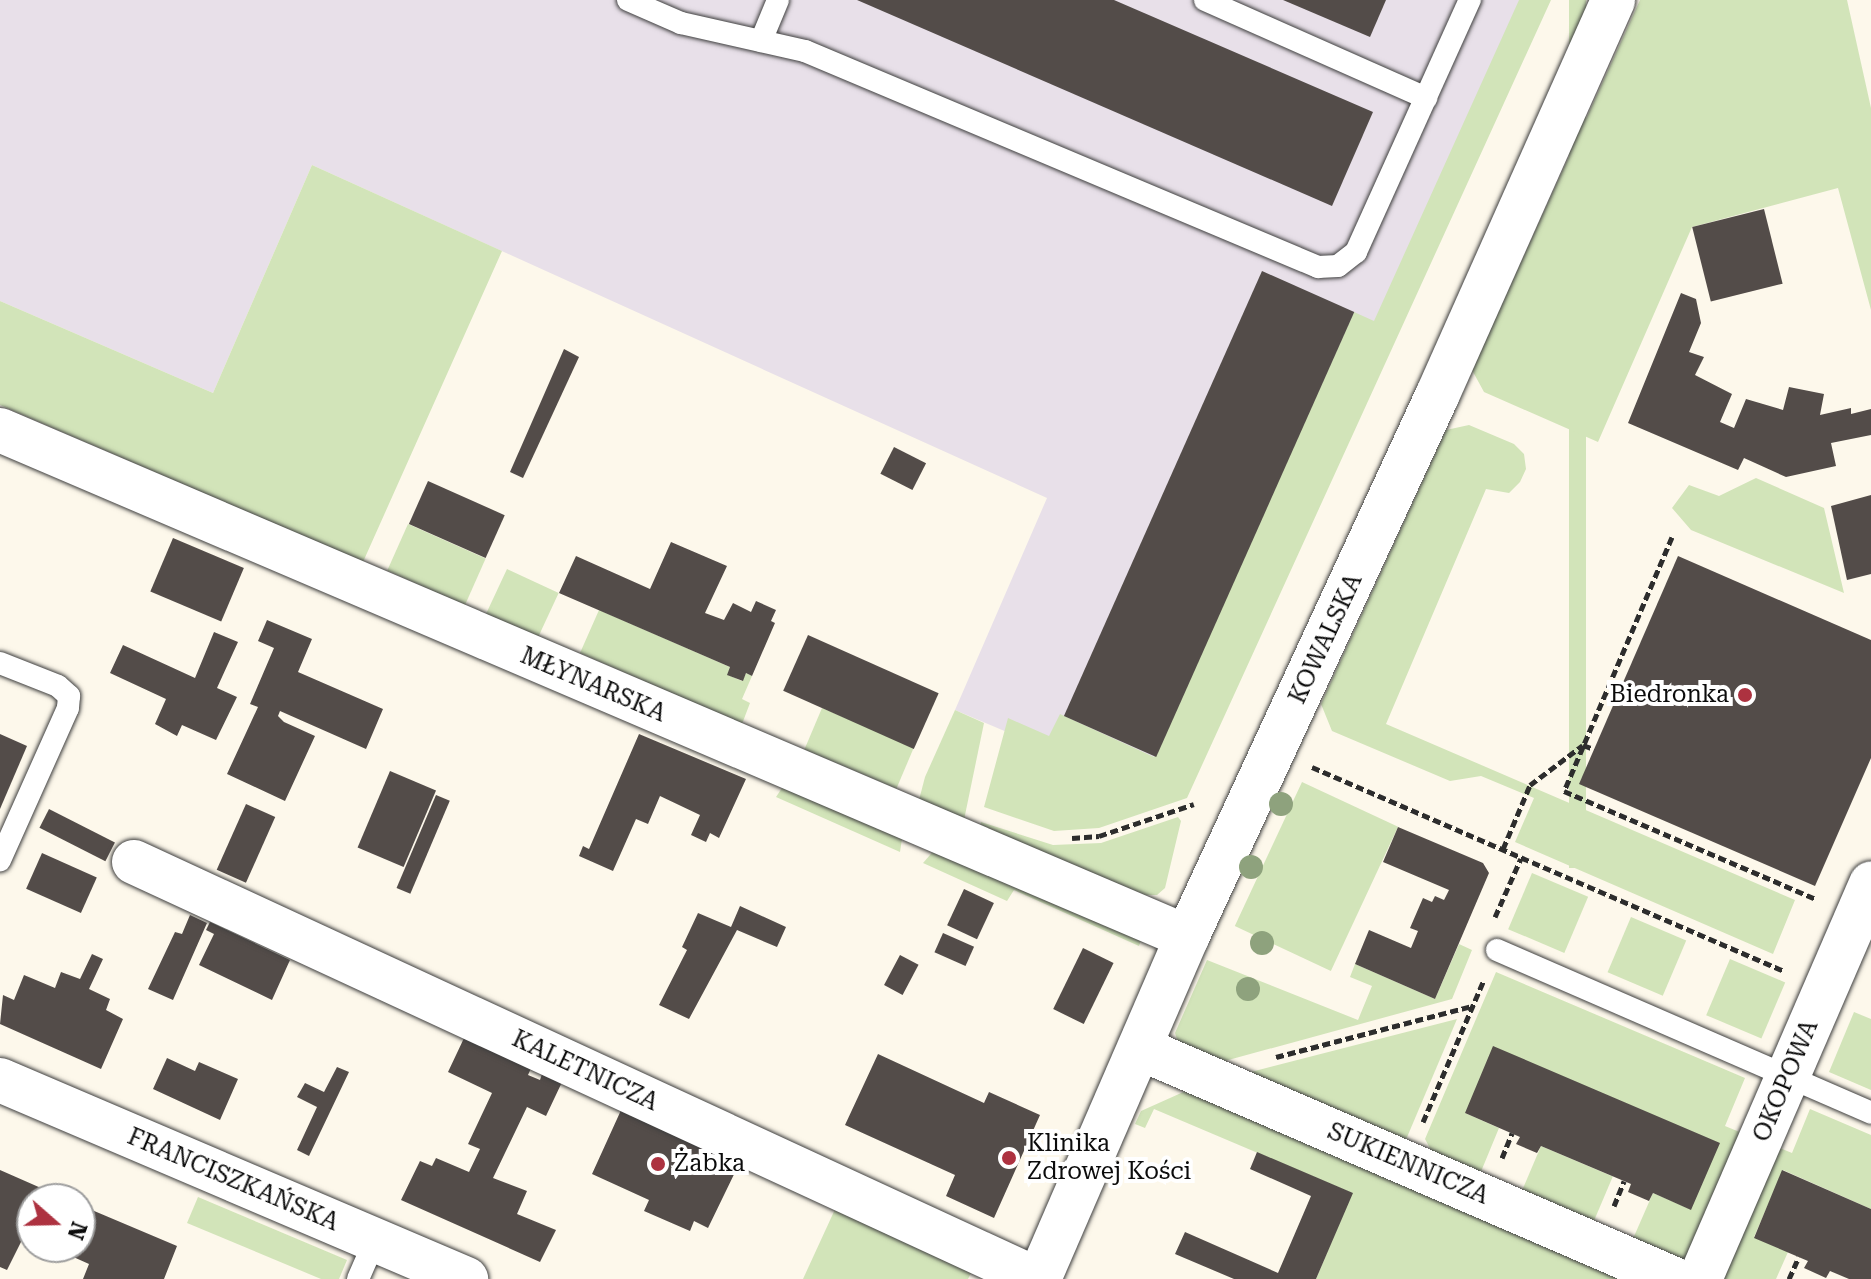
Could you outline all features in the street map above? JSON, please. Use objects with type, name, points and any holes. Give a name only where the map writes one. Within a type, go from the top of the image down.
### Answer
[{"type":"street","name":"KOWALSKA","points":[[1037,1279],[1142,1049],[1187,937],[1275,751],[1613,0]]},
{"type":"street","name":"MŁYNARSKA","points":[[0,430],[1187,937]]},
{"type":"street","name":"KALETNICZA","points":[[134,862],[1037,1279]]},
{"type":"street","name":"OKOPOWA","points":[[1700,1279],[1864,900]]},
{"type":"street","name":"SUKIENNICZA","points":[[1142,1049],[1674,1279]]},
{"type":"street","name":"FRANCISZKAŃSKA","points":[[0,1080],[366,1260],[466,1279]]},
{"type":"lane","points":[[628,0],[681,23],[805,51],[1318,267],[1338,266],[1356,252],[1470,0]]},
{"type":"lane","points":[[761,41],[778,0]]},
{"type":"lane","points":[[1205,0],[1426,98]]},
{"type":"lane","points":[[0,663],[58,686],[69,696],[68,708],[0,860]]},
{"type":"lane","points":[[1497,950],[1871,1113]]},
{"type":"path","points":[[1672,537],[1564,791],[1864,900]]},
{"type":"path","points":[[1503,849],[1530,785],[1583,745]]},
{"type":"path","points":[[1583,745],[1594,749]]},
{"type":"path","points":[[1275,751],[1825,989]]},
{"type":"path","points":[[1405,1163],[1497,950],[1483,944],[1521,858]]},
{"type":"path","points":[[1204,1076],[1473,1006]]},
{"type":"path","points":[[1789,1279],[1799,1257]]},
{"type":"shaded area","points":[[0,0],[1532,0],[1160,797],[955,710],[1047,498],[312,165],[213,393],[0,301]]},
{"type":"green space","points":[[1519,0],[1551,0],[1187,798],[1099,828],[1054,831],[984,807],[1008,718],[1049,736],[1060,714],[1154,757],[1354,312],[1374,321]]},
{"type":"green space","points":[[1569,0],[1586,0],[1586,868],[1569,868]]},
{"type":"green space","points":[[1640,0],[1847,0],[1871,108],[1871,310],[1838,188],[1692,227],[1598,442],[1484,392],[1472,370]]},
{"type":"green space","points":[[312,165],[502,251],[363,562],[0,405],[0,301],[213,393]]},
{"type":"green space","points":[[1469,425],[1514,444],[1524,454],[1526,469],[1520,482],[1509,493],[1486,489],[1386,724],[1795,900],[1773,954],[1515,842],[1534,798],[1481,776],[1450,781],[1332,731],[1321,704],[1446,430]]},
{"type":"green space","points":[[1756,478],[1824,508],[1844,593],[1691,530],[1672,508],[1689,485],[1719,496]]},
{"type":"green space","points":[[408,524],[486,559],[465,605],[387,571]]},
{"type":"green space","points":[[507,569],[559,593],[538,638],[486,614]]},
{"type":"green space","points":[[599,610],[730,667],[728,675],[742,681],[746,673],[752,676],[742,699],[750,703],[742,724],[580,653]]},
{"type":"green space","points":[[822,708],[914,747],[896,788],[804,749]]},
{"type":"green space","points":[[955,710],[984,723],[964,820],[919,800],[925,777]]},
{"type":"green space","points":[[786,782],[903,832],[900,852],[776,797]]},
{"type":"green space","points":[[1302,782],[1398,827],[1331,971],[1235,926]]},
{"type":"green space","points":[[1178,817],[1181,821],[1165,888],[1157,895],[1145,895],[980,827],[981,822],[1053,845],[1101,843]]},
{"type":"green space","points":[[937,847],[1141,940],[1139,946],[1014,890],[1007,901],[923,863]]},
{"type":"green space","points":[[1532,873],[1588,897],[1564,953],[1508,929]]},
{"type":"green space","points":[[1631,917],[1686,940],[1663,996],[1608,972]]},
{"type":"green space","points":[[1459,944],[1472,950],[1452,999],[1221,1062],[1179,1045],[1175,1033],[1207,960],[1358,1020],[1372,986],[1350,977],[1355,964],[1435,999]]},
{"type":"green space","points":[[1730,959],[1785,982],[1761,1039],[1706,1015]]},
{"type":"green space","points":[[1496,972],[1745,1078],[1725,1126],[1742,1133],[1685,1264],[1632,1241],[1653,1193],[1690,1209],[1719,1143],[1465,1113],[1499,1128],[1480,1174],[1433,1154],[1425,1139]]},
{"type":"green space","points":[[1854,1012],[1871,1019],[1871,1090],[1829,1072]]},
{"type":"green space","points":[[1457,1019],[1405,1142],[1243,1074]]},
{"type":"green space","points":[[1199,1085],[1642,1279],[1316,1279],[1352,1193],[1154,1109],[1145,1128],[1135,1124],[1141,1111]]},
{"type":"green space","points":[[1810,1109],[1871,1135],[1871,1209],[1783,1170],[1754,1237],[1788,1252],[1776,1279],[1719,1279],[1775,1146],[1792,1153]]},
{"type":"green space","points":[[1541,1146],[1613,1176],[1593,1223],[1521,1192]]},
{"type":"green space","points":[[198,1197],[347,1260],[339,1279],[321,1279],[187,1223]]},
{"type":"green space","points":[[837,1205],[973,1269],[968,1279],[803,1279]]},
{"type":"building","points":[[857,0],[1114,0],[1373,112],[1332,206]]},
{"type":"building","points":[[1283,0],[1386,0],[1370,37]]},
{"type":"building","points":[[1764,209],[1783,284],[1711,302],[1692,227]]},
{"type":"building","points":[[1262,271],[1354,312],[1156,757],[1064,716]]},
{"type":"building","points":[[1681,293],[1696,299],[1701,323],[1689,352],[1704,357],[1695,375],[1732,394],[1720,422],[1734,428],[1746,399],[1783,410],[1789,387],[1824,394],[1820,415],[1851,408],[1851,414],[1871,409],[1871,435],[1831,443],[1836,466],[1786,477],[1744,458],[1738,470],[1628,423]]},
{"type":"building","points":[[564,349],[579,357],[523,478],[510,472]]},
{"type":"building","points":[[894,447],[926,463],[912,490],[880,474]]},
{"type":"building","points":[[428,481],[505,515],[486,558],[409,524]]},
{"type":"building","points":[[1871,495],[1871,574],[1847,580],[1831,506]]},
{"type":"building","points":[[173,538],[244,568],[221,621],[150,591]]},
{"type":"building","points":[[671,542],[727,566],[705,613],[724,620],[733,603],[751,612],[756,601],[776,610],[771,621],[775,623],[752,676],[746,673],[743,681],[727,675],[730,667],[559,593],[576,556],[650,589]]},
{"type":"building","name":"Biedronka","points":[[1678,556],[1871,640],[1871,758],[1815,886],[1579,784]]},
{"type":"building","points":[[267,620],[312,639],[298,672],[383,709],[366,749],[280,711],[278,716],[284,722],[315,736],[285,801],[227,774],[258,707],[250,704],[274,648],[258,641]]},
{"type":"building","points":[[214,632],[238,642],[217,688],[237,697],[216,740],[182,725],[177,736],[155,724],[166,699],[110,673],[123,645],[195,678]]},
{"type":"building","points":[[808,635],[939,693],[914,749],[783,691]]},
{"type":"building","points":[[0,734],[27,746],[0,809]]},
{"type":"building","points":[[639,734],[746,779],[719,838],[710,833],[706,842],[691,835],[700,815],[660,796],[648,824],[636,819],[613,871],[579,856],[583,846],[589,849]]},
{"type":"building","points":[[390,771],[436,791],[404,867],[358,847]]},
{"type":"building","points":[[436,795],[450,801],[410,894],[397,888]]},
{"type":"building","points":[[246,804],[275,817],[246,883],[217,870]]},
{"type":"building","points":[[49,809],[115,843],[105,861],[39,828]]},
{"type":"building","points":[[1398,827],[1483,863],[1489,873],[1435,999],[1355,964],[1369,930],[1411,948],[1418,931],[1410,928],[1423,898],[1432,902],[1435,896],[1444,900],[1449,890],[1383,862]]},
{"type":"building","points":[[42,853],[97,877],[81,913],[26,889]]},
{"type":"building","points":[[964,889],[994,903],[977,939],[947,925]]},
{"type":"building","points":[[740,906],[786,927],[777,947],[737,930],[689,1019],[659,1005],[687,950],[682,947],[698,913],[731,927]]},
{"type":"building","points":[[190,915],[207,923],[173,1000],[148,989],[175,932],[182,934]]},
{"type":"building","points":[[210,922],[290,960],[272,1000],[199,965],[214,934],[206,930]]},
{"type":"building","points":[[943,933],[974,947],[966,966],[934,952]]},
{"type":"building","points":[[1083,948],[1114,963],[1084,1024],[1053,1009]]},
{"type":"building","points":[[92,954],[103,959],[89,989],[110,999],[106,1010],[123,1019],[101,1069],[0,1024],[3,995],[14,1000],[24,975],[55,988],[61,972],[80,979]]},
{"type":"building","points":[[900,955],[919,965],[903,995],[884,985]]},
{"type":"building","points":[[465,1036],[532,1066],[528,1075],[540,1080],[543,1071],[563,1080],[546,1116],[527,1107],[493,1178],[527,1191],[517,1214],[556,1230],[540,1262],[401,1200],[420,1161],[432,1166],[436,1158],[469,1172],[480,1149],[468,1144],[492,1093],[448,1072]]},
{"type":"building","points":[[1493,1046],[1720,1143],[1691,1210],[1653,1193],[1649,1201],[1628,1192],[1631,1184],[1541,1146],[1537,1153],[1516,1144],[1520,1137],[1465,1113]]},
{"type":"building","points":[[878,1054],[984,1103],[989,1092],[1040,1115],[994,1218],[946,1196],[955,1175],[845,1125]]},
{"type":"building","points":[[167,1058],[195,1071],[199,1062],[238,1079],[220,1120],[153,1089]]},
{"type":"building","points":[[337,1067],[349,1072],[309,1156],[297,1150],[317,1107],[297,1097],[305,1083],[324,1092]]},
{"type":"building","name":"Żabka","points":[[622,1108],[740,1162],[708,1228],[694,1221],[690,1231],[644,1211],[649,1200],[592,1174]]},
{"type":"building","points":[[1257,1152],[1353,1193],[1316,1279],[1234,1279],[1175,1254],[1185,1232],[1278,1273],[1311,1196],[1250,1169]]},
{"type":"building","points":[[0,1170],[30,1183],[16,1183],[16,1252],[7,1270],[0,1267]]},
{"type":"building","points":[[1782,1170],[1871,1209],[1871,1279],[1849,1279],[1830,1271],[1826,1278],[1804,1268],[1808,1261],[1754,1238]]},
{"type":"building","points":[[96,1212],[177,1246],[164,1279],[83,1279],[89,1264],[87,1263],[96,1263]]},
{"type":"place","name":"Biedronka","points":[[1745,695]]},
{"type":"place","name":"Klinika Zdrowej Kości","points":[[1009,1158]]},
{"type":"place","name":"Żabka","points":[[658,1164]]}]
